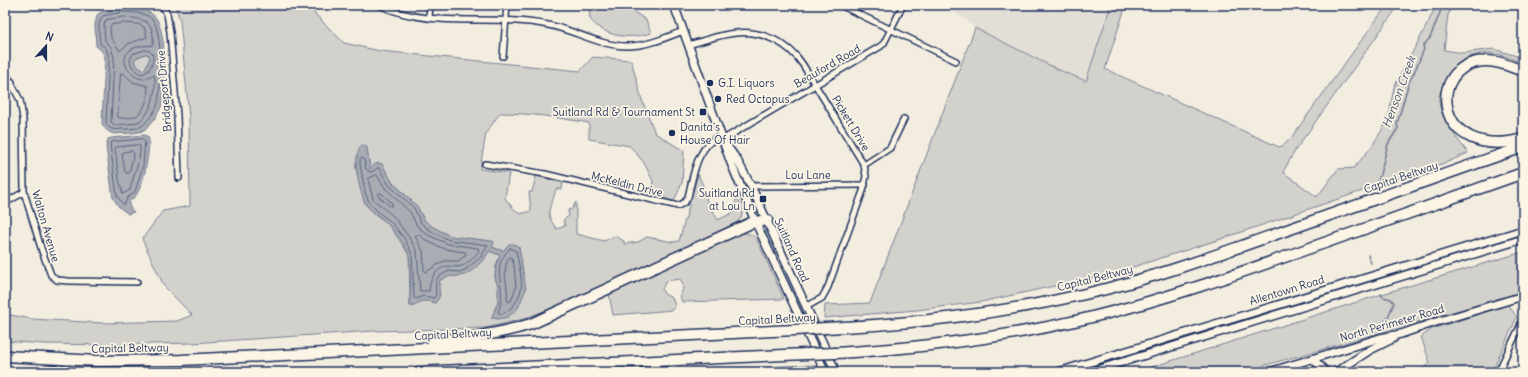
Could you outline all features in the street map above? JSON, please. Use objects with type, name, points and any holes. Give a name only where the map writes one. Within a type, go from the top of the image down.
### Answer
[{"type":"highway","points":[[1523,70],[1490,61],[1472,64],[1460,70],[1454,76],[1448,89],[1446,100],[1447,109],[1453,122],[1461,132],[1468,137],[1481,141],[1497,143],[1523,139]]},
{"type":"highway","name":"Capital Beltway","points":[[5,356],[62,360],[141,361],[881,326],[961,317],[1046,303],[1126,283],[1208,258],[1523,147]]},
{"type":"highway","points":[[417,372],[806,354],[923,346],[985,338],[1048,327],[1130,307],[1214,282],[1523,173]]},
{"type":"highway","points":[[410,348],[447,339],[497,333],[531,324],[755,221],[767,220]]},
{"type":"main road","name":"Suitland Road","points":[[674,5],[731,164],[755,221],[825,372]]},
{"type":"main road","name":"Suitland Road","points":[[722,137],[751,186],[836,372]]},
{"type":"main road","name":"Allentown Road","points":[[1058,372],[1523,230]]},
{"type":"main road","name":"Allentown Road","points":[[1090,372],[1183,345],[1523,239]]},
{"type":"main road","name":"North Perimeter Road","points":[[1269,372],[1380,338],[1401,334],[1523,296]]},
{"type":"main road","points":[[1295,299],[1298,308]]},
{"type":"main road","points":[[1336,372],[1370,350],[1401,334]]},
{"type":"main road","points":[[1313,359],[1326,372]]},
{"type":"street","name":"Bridgeport Drive","points":[[162,5],[167,14],[170,32],[177,116],[179,178]]},
{"type":"street","points":[[379,5],[394,12],[410,16],[429,18],[506,20],[548,25],[593,40],[625,46],[644,44],[683,31]]},
{"type":"street","points":[[429,18],[430,5]]},
{"type":"street","points":[[503,56],[507,5]]},
{"type":"street","points":[[840,5],[956,61]]},
{"type":"street","name":"Beauford Road","points":[[722,137],[881,46],[891,30],[903,5]]},
{"type":"street","name":"Pickett Drive","points":[[688,45],[738,32],[763,35],[775,40],[792,52],[800,60],[864,165],[866,176],[865,185],[826,292],[819,301],[806,307]]},
{"type":"street","name":"Walton Avenue","points":[[5,71],[20,100],[23,119],[24,192],[51,276],[57,280],[68,281],[137,282]]},
{"type":"street","points":[[5,86],[12,82]]},
{"type":"street","points":[[864,165],[890,148],[904,119]]},
{"type":"street","name":"McKeldin Drive","points":[[485,164],[548,175],[678,206],[686,202],[696,163],[703,149],[711,141],[722,137]]},
{"type":"street","name":"Lou Lane","points":[[751,186],[865,185]]},
{"type":"street","points":[[5,203],[24,192]]},
{"type":"street","points":[[1498,372],[1523,320]]},
{"type":"shaded area","points":[[175,5],[306,5],[344,43],[380,51],[580,71],[593,57],[631,60],[642,100],[655,133],[684,151],[682,183],[674,201],[650,195],[653,181],[644,163],[630,146],[589,139],[589,123],[578,121],[534,115],[500,113],[486,133],[480,169],[509,173],[505,198],[520,214],[531,211],[529,192],[532,192],[536,176],[563,183],[562,189],[556,189],[549,209],[552,223],[557,229],[565,226],[563,220],[569,216],[568,210],[572,209],[576,202],[576,234],[604,241],[615,236],[624,241],[624,244],[638,242],[647,237],[673,242],[679,241],[698,174],[708,197],[706,199],[718,220],[738,210],[735,203],[736,199],[739,201],[743,211],[741,218],[737,222],[710,236],[562,304],[523,319],[485,328],[374,331],[192,343],[109,345],[44,344],[5,341],[5,314],[32,319],[103,323],[177,321],[192,315],[164,286],[142,239],[163,211],[190,206],[189,117],[180,20]],"holes":[[[367,148],[370,169],[382,164],[392,182],[417,206],[424,220],[433,227],[450,236],[494,242],[492,247],[503,251],[507,246],[499,319],[494,310],[499,295],[499,288],[495,279],[495,273],[500,255],[489,251],[484,260],[460,276],[450,275],[440,280],[438,286],[440,295],[435,302],[423,301],[414,306],[410,306],[409,255],[387,223],[365,204],[362,194],[355,164]]]},
{"type":"shaded area","points":[[589,5],[624,5],[646,20],[651,33],[626,36],[602,30],[590,19]]},
{"type":"shaded area","points":[[940,5],[1111,5],[1086,81],[1059,70],[975,28],[965,19]]},
{"type":"shaded area","points":[[1111,5],[1126,5],[1105,69],[1279,147],[1284,145],[1291,138],[1387,5],[1399,5],[1296,149],[1283,172],[1317,197],[1338,169],[1354,168],[1372,146],[1388,120],[1394,87],[1436,5],[1452,5],[1448,15],[1444,50],[1463,53],[1494,49],[1523,58],[1523,63],[1497,54],[1481,54],[1467,58],[1450,73],[1440,92],[1440,107],[1446,122],[1468,153],[1450,161],[1221,239],[1114,273],[981,302],[917,310],[824,318],[825,305],[870,303],[975,28],[1059,70],[1086,81]]},
{"type":"shaded area","points":[[148,54],[150,58],[143,70],[138,67],[134,61],[136,58]]},
{"type":"shaded area","points":[[742,233],[751,234],[757,240],[784,299],[682,302],[680,296],[683,287],[681,280],[679,279],[666,281],[662,289],[664,294],[672,298],[675,305],[673,310],[613,315],[609,294]]},
{"type":"shaded area","points":[[1523,252],[1523,290],[1519,293],[1262,366],[1263,372],[1136,372],[1392,291]]},
{"type":"shaded area","points":[[1508,305],[1517,317],[1492,372],[1419,372],[1430,363],[1421,337],[1432,329]]},
{"type":"shaded area","points":[[814,365],[816,372],[720,372],[783,366]]},
{"type":"water","points":[[122,8],[138,9],[149,12],[157,20],[161,30],[165,72],[163,98],[161,107],[156,117],[145,129],[139,132],[114,134],[106,130],[102,123],[105,58],[102,51],[96,46],[95,25],[97,15],[101,12]],"holes":[[[148,54],[150,58],[143,70],[138,67],[134,61],[136,58]]]},
{"type":"water","points":[[145,135],[148,137],[149,141],[144,174],[142,183],[135,197],[129,202],[131,209],[134,212],[128,214],[119,207],[113,198],[106,147],[108,139],[111,138]]},
{"type":"water","points":[[362,145],[365,145],[367,148],[370,169],[374,165],[380,163],[382,164],[392,182],[417,206],[424,220],[433,227],[450,236],[494,242],[492,247],[503,251],[509,244],[514,244],[519,247],[526,289],[518,308],[508,317],[499,319],[491,318],[498,304],[498,286],[495,278],[496,266],[500,255],[489,251],[484,259],[468,273],[440,280],[439,298],[435,303],[424,301],[414,306],[410,306],[411,281],[408,252],[400,238],[390,226],[368,207],[363,199],[357,174],[357,156]]},
{"type":"waterway","name":"Henson Creek","points":[[1377,186],[1388,144],[1398,128],[1397,124],[1409,82],[1424,49],[1423,46],[1430,38],[1443,5]]},
{"type":"waterway","name":"Henson Creek","points":[[1368,255],[1371,263]]},
{"type":"waterway","name":"Henson Creek","points":[[1381,294],[1383,297],[1391,299],[1394,303],[1387,319],[1381,327]]},
{"type":"place","name":"G.I. Liquors","points":[[710,83]]},
{"type":"place","name":"Red Octopus","points":[[718,99]]},
{"type":"place","name":"Suitland Rd & Tournament St","points":[[703,112]]},
{"type":"place","name":"Danita's House Of Hair","points":[[672,133]]},
{"type":"place","name":"Suitland Rd at Lou Ln","points":[[763,199]]}]
